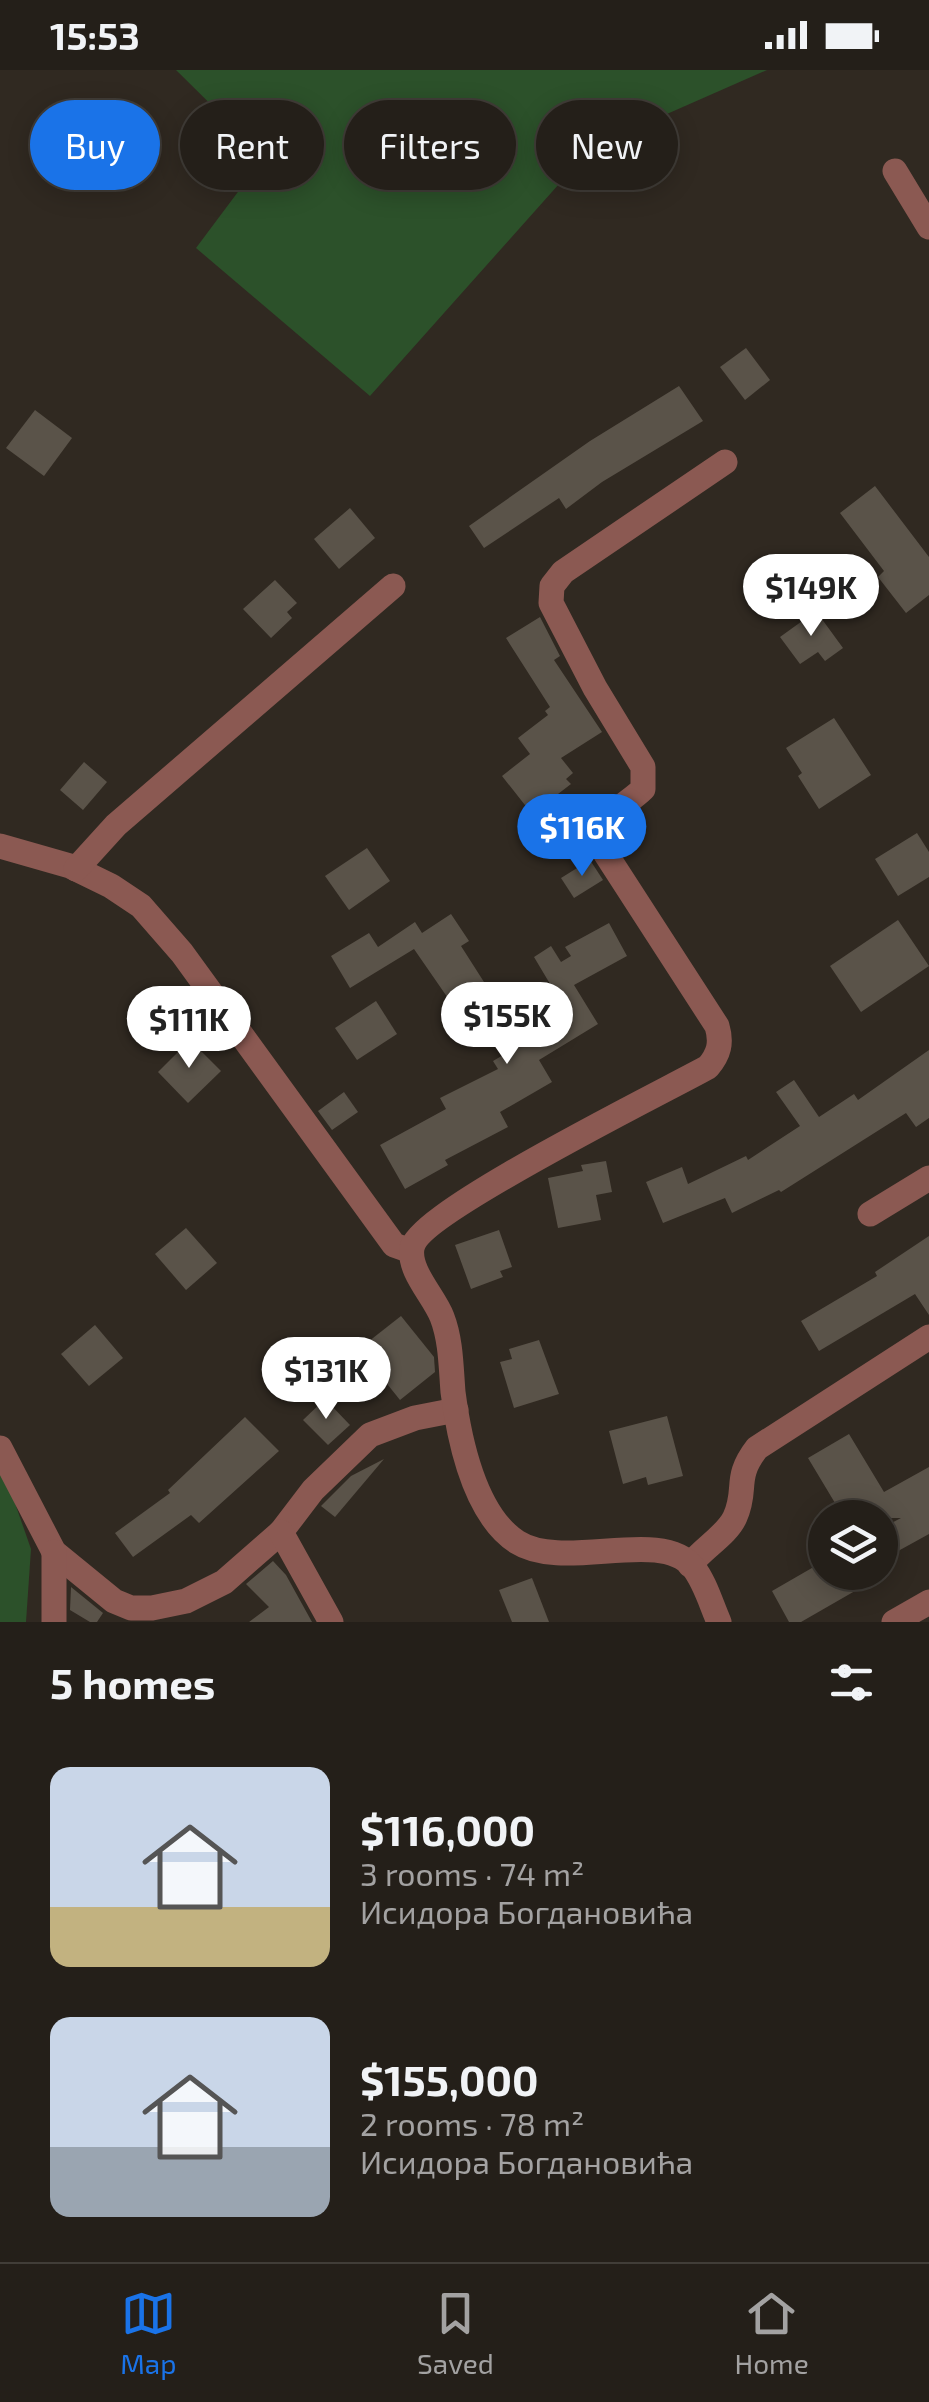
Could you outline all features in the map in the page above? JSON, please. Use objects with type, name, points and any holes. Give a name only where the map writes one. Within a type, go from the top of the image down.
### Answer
[{"type":"street","points":[[895,171],[929,227]]},
{"type":"street","points":[[719,1622],[690,1564],[671,1552],[554,1553],[517,1542],[504,1531],[484,1501],[468,1464],[456,1410],[447,1334],[411,1251],[417,1236],[525,1165],[708,1067],[717,1056],[720,1035],[716,1026],[600,845],[602,826],[643,789],[645,772],[568,640],[551,603],[552,586],[562,572],[725,462]]},
{"type":"street","points":[[76,870],[116,825],[393,586]]},
{"type":"street","points":[[0,846],[76,870],[142,906],[182,953],[394,1244],[411,1251]]},
{"type":"street","points":[[870,1214],[929,1178]]},
{"type":"street","points":[[690,1564],[731,1524],[740,1501],[740,1473],[756,1448],[929,1337]]},
{"type":"street","points":[[0,1448],[54,1552],[124,1615],[186,1601],[224,1582],[281,1532],[314,1490],[370,1435],[416,1418],[456,1410]]},
{"type":"street","points":[[281,1532],[331,1622]]},
{"type":"street","points":[[54,1552],[54,1622]]},
{"type":"street","points":[[894,1622],[929,1602]]},
{"type":"green space","points":[[176,70],[767,70],[678,109],[678,100],[536,100],[536,190],[554,190],[370,396],[196,248],[239,190],[324,190],[324,100],[206,100]]},
{"type":"green space","points":[[0,1471],[31,1549],[26,1622],[0,1622]]},
{"type":"building","points":[[746,348],[770,380],[745,400],[720,367]]},
{"type":"building","points":[[679,386],[703,421],[602,482],[566,509],[559,498],[484,548],[469,526],[590,441]]},
{"type":"building","points":[[35,410],[72,438],[44,476],[6,448]]},
{"type":"building","points":[[875,486],[929,557],[929,595],[906,613],[878,577],[884,571],[840,513]]},
{"type":"building","points":[[350,508],[375,538],[339,569],[314,539]]},
{"type":"building","points":[[275,580],[297,603],[287,612],[292,618],[271,638],[243,609]]},
{"type":"building","points":[[816,611],[843,648],[825,661],[818,652],[800,664],[780,637]]},
{"type":"building","points":[[540,617],[560,656],[554,660],[602,732],[561,758],[573,773],[566,779],[571,784],[532,814],[502,776],[530,754],[518,738],[548,715],[545,711],[550,707],[506,638]]},
{"type":"building","points":[[834,718],[871,775],[819,809],[786,748]]},
{"type":"building","points":[[84,762],[107,782],[83,810],[60,790]]},
{"type":"building","points":[[917,833],[929,852],[929,877],[898,896],[875,859]]},
{"type":"building","points":[[367,848],[390,881],[349,910],[325,876]]},
{"type":"building","points":[[590,860],[603,880],[574,898],[561,878]]},
{"type":"building","points":[[451,914],[469,941],[461,946],[484,982],[452,1004],[414,949],[350,988],[331,956],[369,933],[378,947],[415,922],[422,933]]},
{"type":"building","points":[[898,920],[929,966],[861,1012],[830,966]]},
{"type":"building","points":[[609,923],[627,956],[574,985],[598,1024],[539,1060],[552,1082],[500,1112],[508,1127],[445,1160],[448,1165],[405,1189],[380,1145],[446,1109],[440,1098],[498,1069],[493,1061],[548,1029],[538,1012],[559,999],[534,957],[551,946],[561,962],[571,956],[565,947]]},
{"type":"building","points":[[376,1001],[397,1034],[357,1060],[335,1028]]},
{"type":"building","points":[[190,1040],[221,1071],[188,1103],[158,1072]]},
{"type":"building","points":[[929,1050],[929,1118],[916,1127],[906,1113],[781,1192],[732,1213],[725,1198],[663,1223],[646,1182],[682,1167],[688,1184],[746,1156],[748,1160],[800,1126],[776,1092],[794,1080],[819,1117],[854,1094],[858,1100]]},
{"type":"building","points":[[344,1092],[358,1112],[332,1130],[318,1111]]},
{"type":"building","points":[[606,1161],[612,1192],[596,1195],[601,1220],[558,1228],[548,1178],[583,1171],[581,1165]]},
{"type":"building","points":[[186,1228],[217,1263],[186,1290],[155,1254]]},
{"type":"building","points":[[499,1230],[512,1267],[500,1271],[503,1277],[471,1289],[455,1245]]},
{"type":"building","points":[[929,1236],[929,1315],[915,1294],[819,1351],[801,1321],[877,1276],[875,1272]]},
{"type":"building","points":[[401,1316],[434,1357],[435,1372],[400,1400],[359,1349]]},
{"type":"building","points":[[95,1325],[123,1358],[89,1386],[61,1354]]},
{"type":"building","points":[[539,1340],[559,1394],[514,1408],[500,1362],[512,1359],[509,1349]]},
{"type":"building","points":[[325,1399],[350,1425],[328,1445],[303,1420]]},
{"type":"building","points":[[667,1416],[683,1476],[648,1485],[646,1477],[623,1484],[609,1431]]},
{"type":"building","points":[[245,1417],[279,1451],[199,1523],[191,1515],[133,1557],[115,1533],[170,1493],[168,1490]]},
{"type":"building","points":[[849,1434],[884,1492],[929,1467],[929,1534],[898,1551],[898,1500],[833,1500],[808,1458]]},
{"type":"building","points":[[384,1459],[335,1517],[321,1506],[351,1476]]},
{"type":"building","points":[[273,1561],[286,1575],[312,1622],[249,1622],[269,1607],[246,1584]]},
{"type":"building","points":[[808,1570],[808,1590],[857,1590],[801,1622],[789,1622],[772,1591]]},
{"type":"building","points":[[532,1578],[549,1622],[512,1622],[499,1590]]},
{"type":"building","points":[[71,1587],[103,1613],[97,1622],[70,1610]]}]
